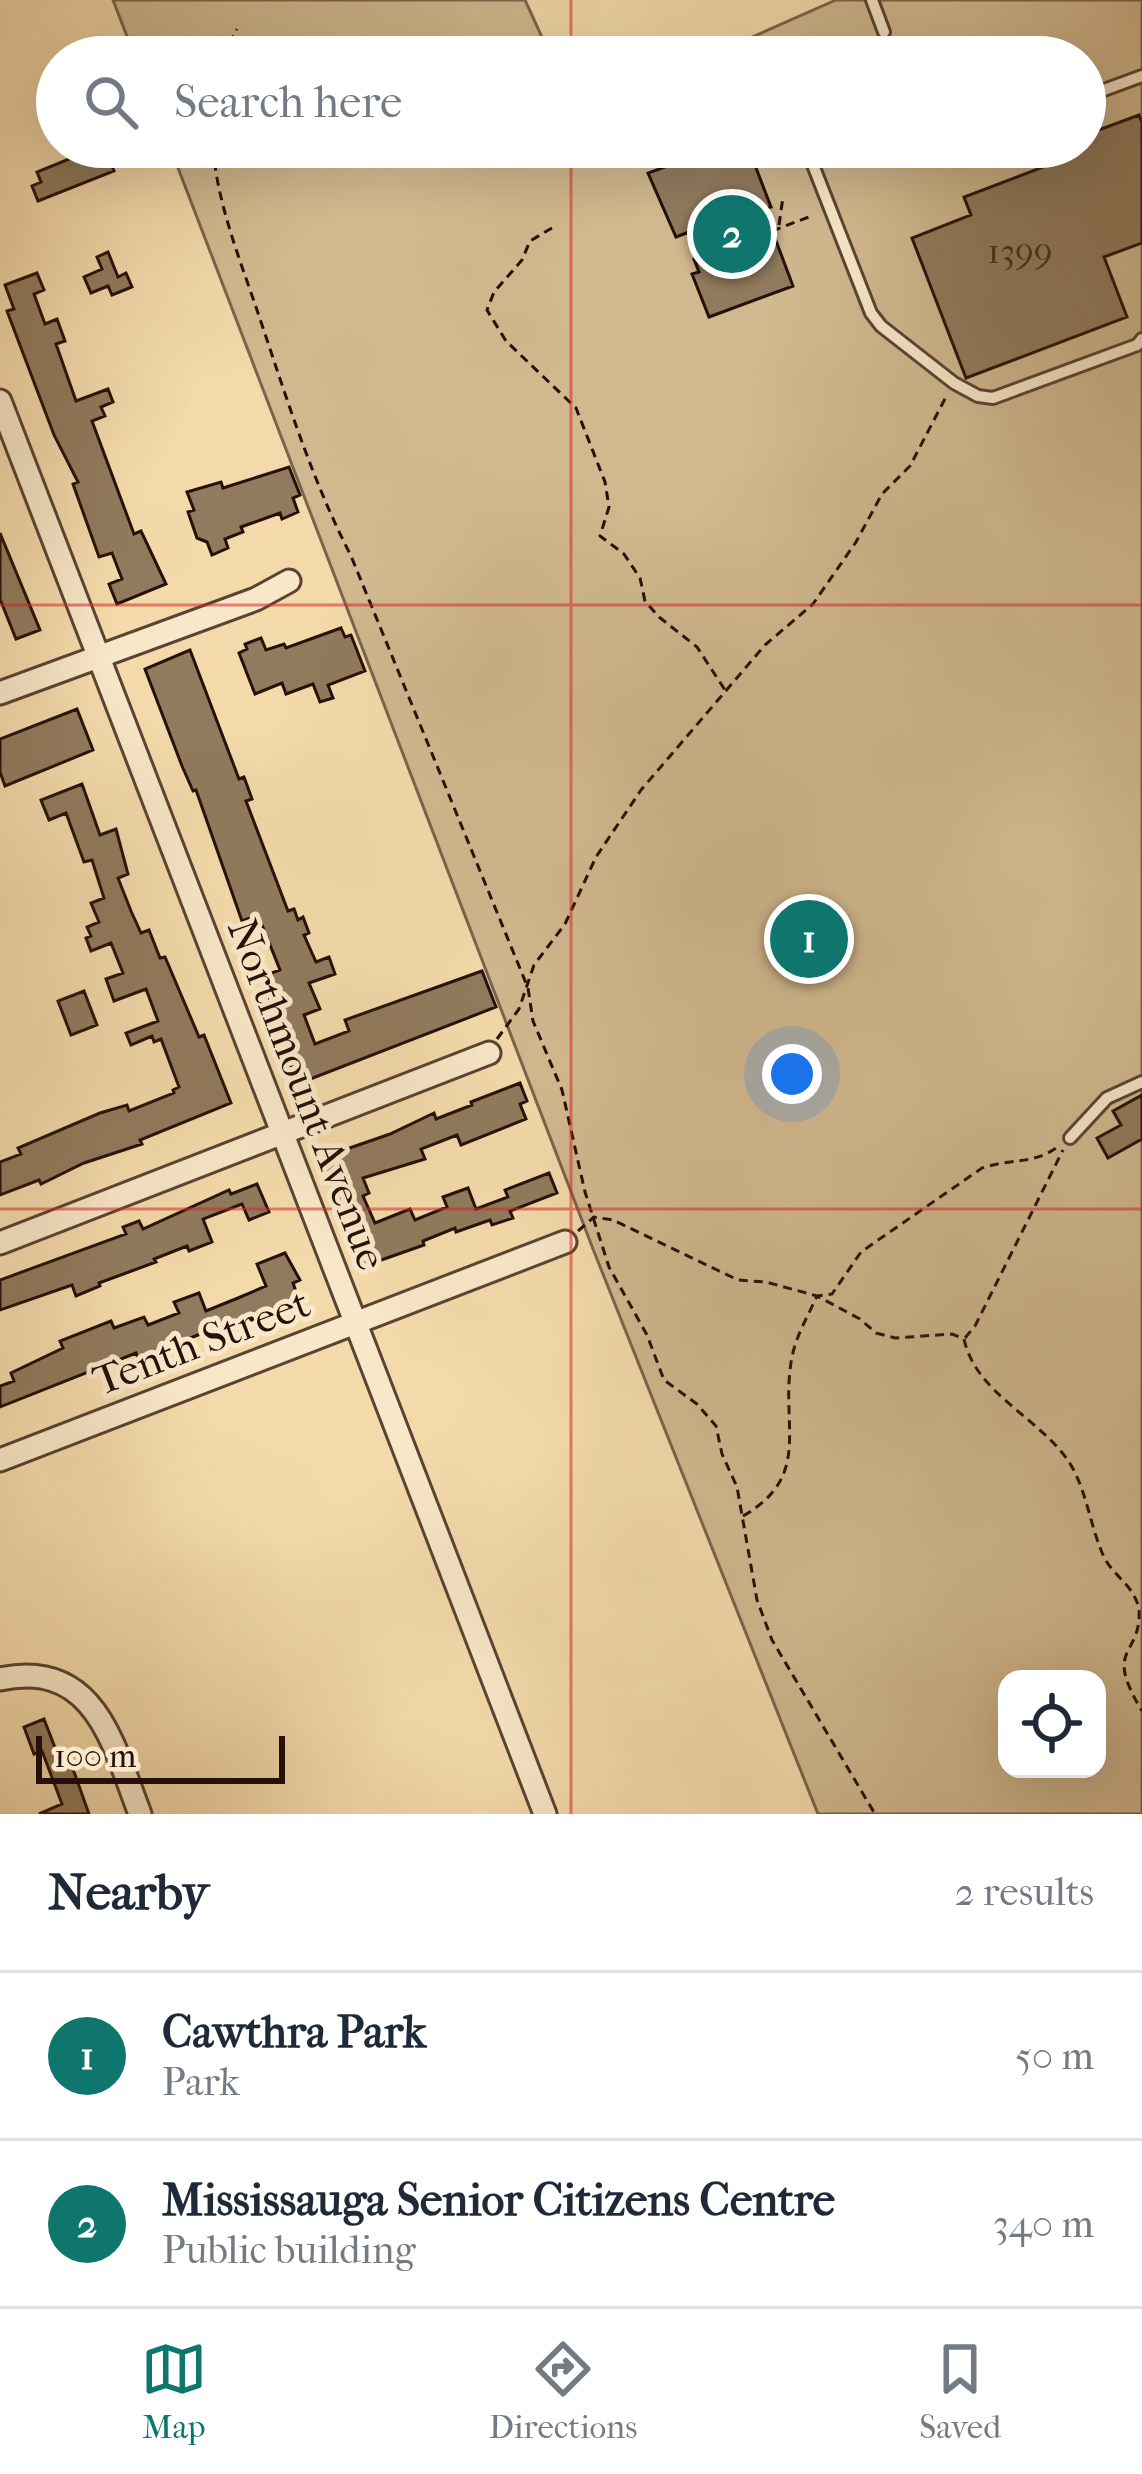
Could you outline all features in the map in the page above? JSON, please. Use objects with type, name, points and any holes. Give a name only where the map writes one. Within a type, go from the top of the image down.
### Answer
[{"type":"street","name":"Northmount Avenue","points":[[0,400],[545,1814]]},
{"type":"street","points":[[0,693],[256,598],[289,581]]},
{"type":"street","points":[[0,1243],[490,1053]]},
{"type":"street","name":"Tenth Street","points":[[0,1460],[565,1242]]},
{"type":"street","points":[[0,1679],[21,1675],[59,1681],[92,1705],[140,1814]]},
{"type":"lane","points":[[872,0],[884,32]]},
{"type":"lane","points":[[1106,89],[1142,76]]},
{"type":"lane","points":[[815,168],[871,313],[954,383],[978,396],[993,398],[1137,345],[1142,339]]},
{"type":"lane","points":[[1070,1138],[1107,1098],[1142,1082]]},
{"type":"path","points":[[234,36],[238,29]]},
{"type":"path","points":[[215,168],[318,491],[351,556],[528,988],[533,1021],[562,1090],[609,1267],[647,1335],[664,1380],[697,1404],[716,1426],[737,1487],[757,1600],[772,1640],[875,1814]]},
{"type":"path","points":[[779,227],[783,196]]},
{"type":"path","points":[[772,231],[833,208]]},
{"type":"path","points":[[553,228],[530,241],[487,310],[506,341],[576,408],[605,482],[609,507],[601,536],[624,554],[640,578],[645,601],[697,647],[726,691]]},
{"type":"path","points":[[490,1053],[519,1009],[534,965],[565,924],[596,857],[641,790],[765,645],[813,604],[882,494],[910,466],[954,383]]},
{"type":"path","points":[[817,1296],[832,1294],[861,1252],[982,1168],[1005,1160],[1040,1160],[1070,1138]]},
{"type":"path","points":[[964,1339],[975,1326],[1070,1138]]},
{"type":"path","points":[[565,1242],[594,1217],[613,1220],[738,1280],[817,1296],[860,1319],[875,1334],[895,1338],[952,1334],[964,1339]]},
{"type":"path","points":[[741,1516],[767,1502],[786,1471],[790,1451],[786,1403],[793,1352],[817,1296]]},
{"type":"path","points":[[964,1339],[968,1361],[1004,1399],[1033,1420],[1070,1464],[1103,1554],[1135,1595],[1141,1615],[1122,1665],[1125,1683],[1142,1711]]},
{"type":"shaded area","points":[[113,0],[525,0],[541,36],[127,36]]},
{"type":"shaded area","points":[[836,0],[1142,0],[1142,1814],[818,1814],[593,1249],[178,168],[1106,168],[1106,36],[755,36]]},
{"type":"building","points":[[1139,115],[1142,123],[1142,243],[1104,257],[1127,317],[966,378],[912,238],[971,215],[964,197],[1041,168],[1106,168],[1106,127]]},
{"type":"building","points":[[47,168],[114,171],[38,201],[32,186],[41,182],[37,172]]},
{"type":"building","points":[[662,168],[756,168],[771,207],[764,209],[793,286],[709,317],[692,274],[699,272],[694,259],[699,257],[689,232],[676,237],[648,173]]},
{"type":"building","points":[[108,252],[118,277],[126,273],[132,287],[112,295],[108,286],[91,293],[84,277],[102,269],[97,257]]},
{"type":"building","points":[[37,273],[44,290],[34,294],[45,324],[57,319],[65,341],[56,344],[76,401],[108,389],[113,402],[101,407],[105,416],[92,421],[134,534],[141,531],[166,584],[117,604],[109,584],[122,579],[112,553],[99,557],[73,484],[78,482],[54,435],[7,311],[14,309],[5,285]]},
{"type":"building","points":[[289,467],[300,495],[293,498],[298,512],[282,519],[280,513],[241,527],[243,532],[225,539],[228,548],[212,555],[207,542],[197,538],[187,492],[221,482],[223,488]]},
{"type":"building","points":[[0,533],[40,630],[16,639],[0,599]]},
{"type":"building","points":[[341,628],[345,637],[351,635],[365,671],[328,685],[333,698],[320,702],[313,684],[286,694],[282,683],[255,694],[239,653],[247,649],[245,644],[261,638],[266,650],[284,644],[286,648]]},
{"type":"building","points":[[190,650],[239,779],[244,777],[252,799],[246,801],[288,911],[294,909],[298,920],[303,917],[309,933],[304,935],[316,962],[329,957],[335,974],[309,983],[320,1009],[304,1015],[315,1044],[349,1031],[345,1020],[482,971],[496,1007],[300,1083],[296,1080],[286,1056],[289,1046],[261,977],[280,970],[258,915],[242,921],[196,790],[145,669]]},
{"type":"building","points":[[77,709],[93,750],[5,786],[0,739]]},
{"type":"building","points":[[82,784],[100,835],[116,829],[128,874],[118,878],[131,911],[141,933],[149,930],[160,958],[165,957],[231,1103],[140,1140],[142,1144],[0,1195],[0,1162],[21,1154],[18,1148],[100,1113],[127,1105],[129,1111],[179,1087],[161,1039],[154,1042],[152,1036],[131,1045],[126,1033],[158,1021],[146,989],[114,1001],[106,979],[123,973],[111,943],[91,951],[86,938],[91,936],[87,927],[99,922],[91,903],[104,898],[92,860],[84,862],[66,813],[49,820],[41,800]]},
{"type":"building","points":[[84,991],[97,1025],[71,1035],[58,1001]]},
{"type":"building","points":[[520,1083],[527,1101],[520,1104],[526,1119],[461,1145],[457,1135],[421,1149],[425,1159],[363,1178],[369,1193],[363,1196],[375,1223],[410,1209],[415,1220],[447,1207],[443,1197],[468,1188],[476,1209],[508,1197],[505,1190],[549,1173],[557,1193],[510,1211],[513,1218],[456,1232],[455,1228],[423,1241],[424,1245],[367,1265],[359,1245],[365,1242],[348,1202],[341,1205],[321,1158],[434,1113],[436,1119]]},
{"type":"building","points":[[1142,1095],[1142,1139],[1108,1158],[1097,1138],[1121,1125],[1113,1111]]},
{"type":"building","points":[[257,1184],[269,1212],[249,1220],[242,1204],[203,1219],[212,1242],[154,1259],[156,1262],[76,1296],[72,1285],[0,1310],[0,1280],[126,1234],[123,1227],[139,1221],[143,1229],[229,1190],[231,1194]]},
{"type":"building","points":[[285,1253],[300,1280],[293,1283],[298,1297],[247,1321],[245,1317],[138,1358],[136,1353],[0,1407],[0,1386],[14,1381],[11,1373],[63,1348],[60,1341],[111,1321],[114,1328],[144,1317],[148,1325],[179,1313],[174,1302],[199,1293],[206,1311],[266,1286],[257,1264]]},
{"type":"building","points":[[44,1719],[59,1758],[68,1755],[89,1814],[39,1814],[62,1804],[42,1751],[34,1754],[24,1727]]},
{"type":"place","name":"Mississauga Senior Citizens Centre","points":[[732,234]]},
{"type":"place","name":"Cawthra Park","points":[[809,939]]}]
